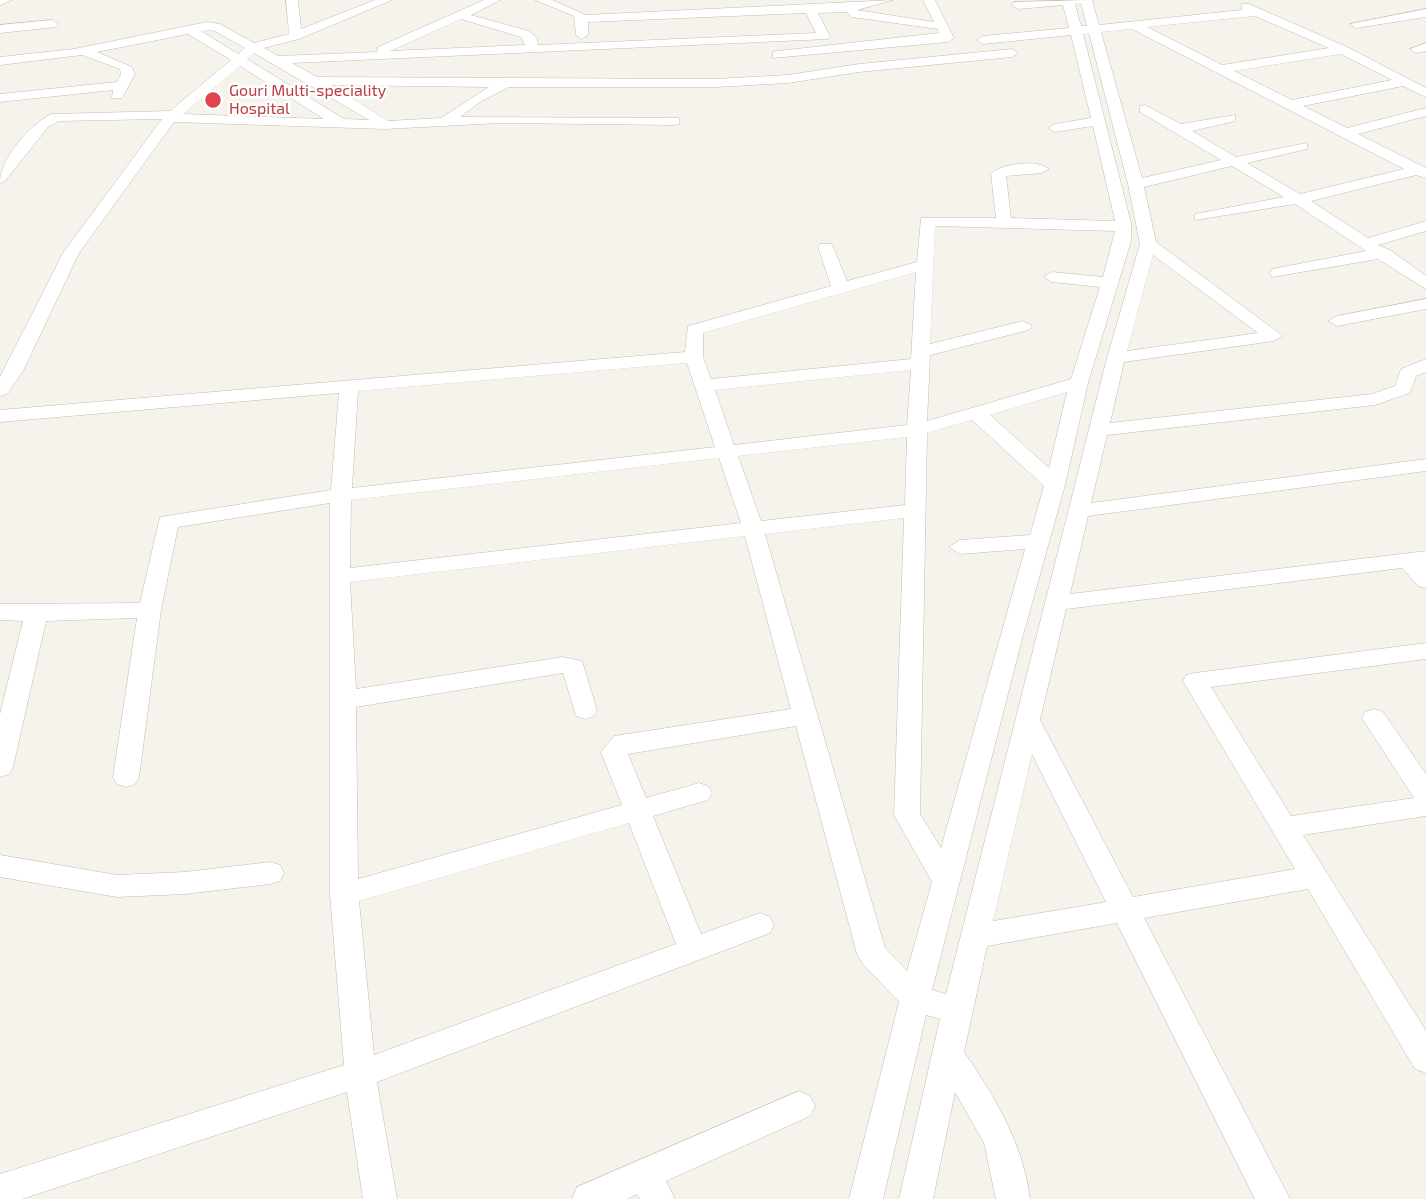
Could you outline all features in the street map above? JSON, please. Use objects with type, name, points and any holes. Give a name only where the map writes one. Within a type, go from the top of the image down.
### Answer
[{"type":"street","points":[[0,1],[6,0]]},
{"type":"street","points":[[292,0],[295,36]]},
{"type":"street","points":[[0,390],[14,371],[71,253],[172,116],[254,47],[295,36],[386,0]]},
{"type":"street","points":[[372,54],[494,0]]},
{"type":"street","points":[[541,0],[572,9],[582,19],[581,48]]},
{"type":"street","points":[[794,0],[904,23],[955,38]]},
{"type":"street","points":[[582,19],[831,9],[867,6],[887,0]]},
{"type":"street","points":[[929,0],[955,38],[955,58]]},
{"type":"street","points":[[916,1199],[957,1012],[1100,430],[1115,358],[1148,244],[1136,184],[1085,30],[1068,0]]},
{"type":"street","points":[[1018,5],[1080,0]]},
{"type":"street","points":[[866,1199],[915,998],[1010,639],[1040,541],[1079,383],[1124,241],[1099,121],[1085,30],[1086,0]]},
{"type":"street","points":[[1227,0],[1343,50],[1426,93]]},
{"type":"street","points":[[274,59],[824,36],[810,10]]},
{"type":"street","points":[[778,55],[955,38],[1134,26],[1258,12]]},
{"type":"street","points":[[1356,24],[1426,13]]},
{"type":"street","points":[[460,15],[525,34],[531,38],[532,50]]},
{"type":"street","points":[[0,29],[52,24]]},
{"type":"street","points":[[1134,26],[1422,172]]},
{"type":"street","points":[[0,61],[82,51],[188,28],[216,27],[357,104],[385,125]]},
{"type":"street","points":[[188,28],[340,123]]},
{"type":"street","points":[[1220,69],[1343,50]]},
{"type":"street","points":[[82,51],[125,67],[128,74],[106,115]]},
{"type":"street","points":[[310,79],[365,83],[764,81],[1012,53]]},
{"type":"street","points":[[447,120],[488,92],[511,81]]},
{"type":"street","points":[[1288,105],[1404,82]]},
{"type":"street","points":[[0,98],[123,85]]},
{"type":"street","points":[[1146,109],[1236,160],[1384,253],[1425,282]]},
{"type":"street","points":[[1344,133],[1426,112]]},
{"type":"street","points":[[0,178],[7,160],[50,120],[66,116],[172,116],[385,125],[447,120],[674,121]]},
{"type":"street","points":[[1180,129],[1230,117]]},
{"type":"street","points":[[1055,128],[1099,121]]},
{"type":"street","points":[[1136,184],[1302,146]]},
{"type":"street","points":[[1400,161],[1426,154]]},
{"type":"street","points":[[1004,223],[998,173],[1006,170],[1042,169]]},
{"type":"street","points":[[1201,217],[1422,172]]},
{"type":"street","points":[[946,881],[907,815],[917,430],[927,221],[1123,226]]},
{"type":"street","points":[[1368,243],[1426,226]]},
{"type":"street","points":[[1115,358],[1274,336],[1148,244]]},
{"type":"street","points":[[827,247],[841,289]]},
{"type":"street","points":[[1278,273],[1384,253]]},
{"type":"street","points":[[923,265],[694,330],[694,357],[752,528],[872,954],[915,998],[957,1012]]},
{"type":"street","points":[[1052,277],[1111,283]]},
{"type":"street","points":[[1337,321],[1426,304]]},
{"type":"street","points":[[703,385],[920,358],[1023,326]]},
{"type":"street","points":[[0,416],[694,357]]},
{"type":"street","points":[[1100,430],[1375,399],[1403,389],[1408,373],[1426,365]]},
{"type":"street","points":[[127,777],[150,610],[168,522],[341,495],[917,430],[1079,383]]},
{"type":"street","points":[[349,386],[341,495],[339,576],[344,700],[344,894],[360,1074],[380,1199]]},
{"type":"street","points":[[976,413],[1055,485]]},
{"type":"street","points":[[1079,510],[1426,465]]},
{"type":"street","points":[[339,576],[916,510]]},
{"type":"street","points":[[960,548],[1040,541]]},
{"type":"street","points":[[1057,603],[1418,560],[1426,581]]},
{"type":"street","points":[[0,612],[36,614],[150,610]]},
{"type":"street","points":[[0,767],[36,614]]},
{"type":"street","points":[[1426,651],[1195,681],[1315,877],[1416,1022],[1426,1059]]},
{"type":"street","points":[[344,700],[563,665],[575,667],[585,710]]},
{"type":"street","points":[[693,950],[614,752],[623,743],[805,716]]},
{"type":"street","points":[[1374,718],[1426,794]]},
{"type":"street","points":[[1029,722],[1273,1199]]},
{"type":"street","points":[[344,894],[699,793]]},
{"type":"street","points":[[1284,827],[1426,806]]},
{"type":"street","points":[[0,866],[117,886],[185,883],[270,873]]},
{"type":"street","points":[[976,936],[1126,913],[1315,877]]},
{"type":"street","points":[[0,1190],[360,1074],[760,925]]},
{"type":"street","points":[[948,1055],[987,1112],[1013,1178],[1013,1199]]},
{"type":"street","points":[[589,1199],[651,1187],[799,1106]]},
{"type":"place","name":"Gouri Multi-speciality Hospital","points":[[213,100]]}]
